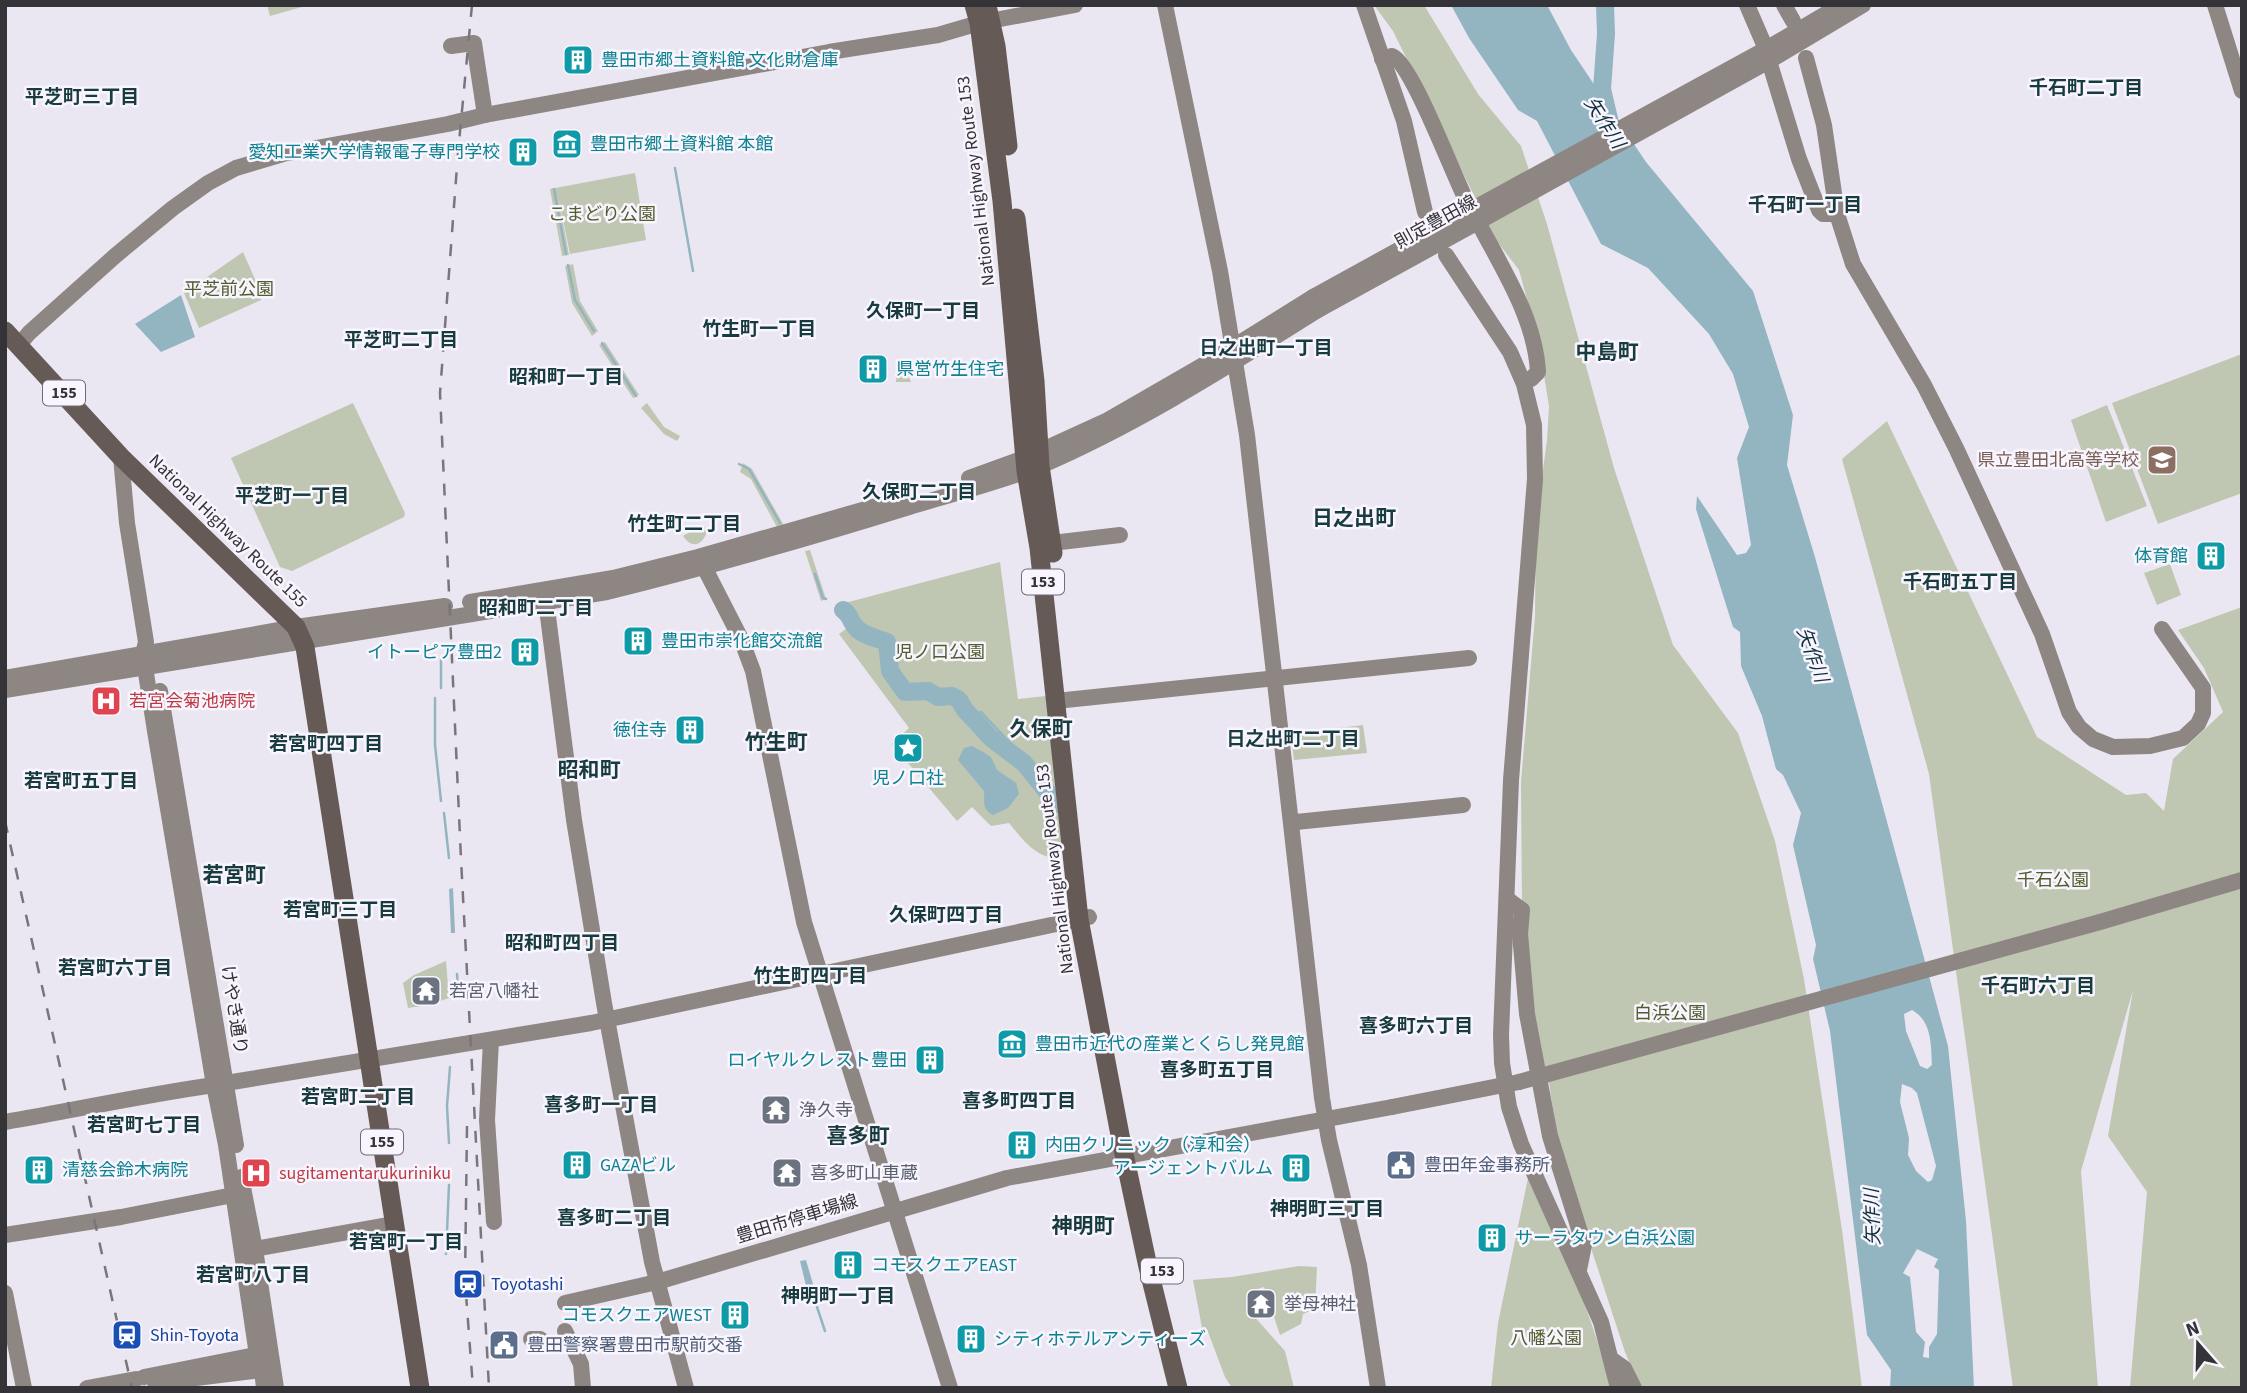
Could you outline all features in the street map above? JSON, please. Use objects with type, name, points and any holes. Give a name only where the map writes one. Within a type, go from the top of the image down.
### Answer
[{"type":"highway","name":"National Highway Route 153","points":[[983,14],[1033,461],[1039,548],[1061,700],[1084,918],[1178,1388]]},
{"type":"highway","name":"National Highway Route 155","points":[[12,338],[121,457],[299,634]]},
{"type":"highway","name":"National Highway Route 153","points":[[1033,461],[1052,543],[1061,700]]},
{"type":"highway","name":"155","points":[[299,634],[420,1388]]},
{"type":"highway","name":"National Highway Route 153","points":[[1131,1155],[1189,1388]]},
{"type":"street","points":[[12,338],[29,332],[114,256],[173,208],[208,183],[236,168],[283,154],[485,115],[937,35],[983,14],[1076,5]]},
{"type":"street","points":[[1165,5],[1210,220],[1247,435],[1325,1119],[1359,1265],[1378,1388]]},
{"type":"street","points":[[1364,5],[1404,121],[1425,212]]},
{"type":"street","points":[[1747,5],[1768,55],[1799,159],[1819,210],[1823,214],[1837,214]]},
{"type":"street","points":[[1784,5],[1793,21]]},
{"type":"street","name":"則定豊田線","points":[[1768,55],[1841,5]]},
{"type":"street","name":"則定豊田線","points":[[149,656],[545,596],[853,524],[1033,461],[1233,355],[1316,304],[1474,216],[1863,5]]},
{"type":"street","points":[[2215,5],[2242,91]]},
{"type":"street","points":[[451,46],[474,43],[485,115]]},
{"type":"street","points":[[1382,59],[1392,56],[1402,63],[1423,104],[1452,173],[1519,302],[1538,372],[1531,379],[1523,380]]},
{"type":"street","points":[[1806,58],[1824,125],[1837,214],[1853,264],[1924,385],[1984,505],[2042,634],[2069,712],[2078,727],[2094,739],[2113,747],[2150,746],[2183,738],[2198,724],[2203,713],[2203,688],[2162,629]]},
{"type":"street","points":[[1446,255],[1510,352],[1523,380],[1534,425],[1535,479],[1512,766],[1502,1063],[1509,1107],[1528,1161],[1601,1322],[1618,1388]]},
{"type":"street","points":[[121,457],[127,523],[220,1084],[244,1267],[265,1362],[276,1388]]},
{"type":"street","points":[[1052,543],[1120,536]]},
{"type":"street","points":[[701,561],[741,639],[753,671],[799,900],[950,1388]]},
{"type":"street","points":[[545,596],[574,820],[643,1222],[686,1388]]},
{"type":"street","points":[[5,678],[149,656]]},
{"type":"street","points":[[5,690],[149,656]]},
{"type":"street","points":[[1061,700],[1469,657]]},
{"type":"street","points":[[1296,822],[1463,805]]},
{"type":"street","name":"豊田市停車場線","points":[[565,1303],[657,1282],[1007,1178],[1519,1082],[2242,880]]},
{"type":"street","points":[[1507,899],[1521,910],[1520,934],[1526,1000],[1544,1075],[1550,1136],[1584,1245],[1579,1270]]},
{"type":"street","points":[[5,1122],[97,1107],[149,1094],[607,1019],[1084,918]]},
{"type":"street","points":[[491,1040],[487,1119],[494,1222]]},
{"type":"street","points":[[220,1084],[256,1249],[265,1362],[264,1388]]},
{"type":"street","points":[[5,1235],[121,1217],[233,1195]]},
{"type":"street","points":[[256,1249],[393,1224]]},
{"type":"street","points":[[5,1293],[24,1388]]},
{"type":"street","points":[[565,1331],[581,1364],[583,1388]]},
{"type":"street","points":[[1611,1359],[1624,1368],[1634,1388]]},
{"type":"street","points":[[87,1388],[139,1383],[265,1362]]},
{"type":"green space","points":[[267,5],[309,5],[270,16]]},
{"type":"green space","name":"白浜公園","points":[[1374,5],[1424,5],[1478,94],[1521,146],[1547,224],[1614,468],[1673,645],[1738,733],[1775,841],[1804,979],[1842,1230],[1862,1388],[1640,1388],[1625,1352],[1557,1135],[1549,1083],[1538,1053],[1522,910],[1521,782],[1535,616],[1536,522],[1549,406],[1538,339],[1519,270],[1496,240],[1393,31]]},
{"type":"green space","name":"こまどり公園","points":[[635,173],[646,240],[570,254],[558,195],[569,255],[562,256],[550,189]]},
{"type":"green space","name":"平芝前公園","points":[[243,252],[262,295],[261,300],[199,328],[184,293]]},
{"type":"green space","points":[[573,264],[580,301],[598,331],[592,336],[572,303],[565,266]]},
{"type":"green space","points":[[605,342],[639,395],[633,398],[599,345]]},
{"type":"green space","points":[[2242,354],[2242,493],[2158,524],[2112,403]]},
{"type":"green space","points":[[897,363],[902,363],[911,382],[896,382]]},
{"type":"green space","points":[[353,403],[405,513],[404,517],[292,571],[280,567],[231,458]]},
{"type":"green space","points":[[647,403],[664,427],[680,436],[677,441],[664,434],[641,408]]},
{"type":"green space","points":[[2107,405],[2147,506],[2106,522],[2071,420]]},
{"type":"green space","name":"千石公園","points":[[1887,421],[2037,737],[2126,795],[2146,793],[2164,811],[2173,759],[2223,712],[2204,668],[2178,630],[2242,607],[2242,1388],[2130,1388],[2147,1192],[2108,1136],[2133,990],[2081,1171],[2098,1388],[2013,1388],[1929,774],[1842,459]]},
{"type":"green space","points":[[743,463],[752,469],[786,529],[779,531],[751,479],[740,472]]},
{"type":"green space","points":[[708,527],[704,538],[698,543],[691,543],[683,536],[695,529]]},
{"type":"green space","points":[[810,550],[826,599],[821,601],[805,551]]},
{"type":"green space","name":"児ノ口公園","points":[[1000,562],[1018,699],[1046,696],[1062,843],[1057,859],[1035,851],[1009,823],[991,826],[972,807],[957,821],[892,744],[909,728],[839,634],[847,628],[841,604]]},
{"type":"green space","points":[[2170,564],[2181,595],[2157,605],[2144,573]]},
{"type":"green space","points":[[1363,725],[1367,753],[1294,760],[1291,734]]},
{"type":"green space","name":"若宮八幡社","points":[[446,961],[449,998],[408,1008],[403,983],[414,975]]},
{"type":"green space","name":"八幡公園","points":[[1528,1178],[1585,1306],[1610,1388],[1491,1388],[1498,1323]]},
{"type":"green space","points":[[1299,1266],[1317,1267],[1315,1309],[1303,1314],[1301,1324],[1280,1335],[1264,1287],[1247,1292],[1253,1315],[1285,1351],[1294,1388],[1232,1388],[1225,1377],[1208,1332],[1203,1333],[1193,1280],[1232,1277]]},
{"type":"water","name":"矢作川","points":[[1451,5],[1547,5],[1571,50],[1646,162],[1753,291],[1793,415],[1787,465],[1815,557],[1948,1046],[1966,1221],[1974,1388],[1890,1388],[1891,1370],[1867,1335],[1830,1031],[1813,959],[1816,945],[1793,845],[1801,813],[1783,775],[1776,769],[1762,716],[1741,666],[1740,632],[1733,627],[1696,509],[1697,496],[1737,555],[1746,553],[1751,545],[1737,458],[1749,427],[1733,374],[1709,334],[1648,268],[1601,244],[1537,121],[1518,110],[1469,38]],"holes":[[[1912,1010],[1923,1020],[1929,1034],[1932,1065],[1927,1069],[1920,1066],[1906,1031],[1904,1014]],[[1902,1084],[1917,1093],[1936,1166],[1932,1180],[1928,1182],[1916,1171],[1908,1155],[1909,1138],[1900,1102]],[[1917,1249],[1938,1259],[1934,1267],[1939,1270],[1937,1334],[1929,1347],[1929,1358],[1923,1357],[1925,1342],[1916,1332],[1910,1277],[1903,1273]]]},
{"type":"water","points":[[181,295],[195,337],[161,352],[135,324]]},
{"type":"water","points":[[942,688],[963,694],[968,705],[944,696]]},
{"type":"water","points":[[972,746],[991,757],[997,770],[1016,783],[1019,794],[1008,808],[993,815],[985,807],[984,791],[958,760],[964,748]]},
{"type":"water","points":[[453,888],[455,933],[451,933],[449,889]]},
{"type":"water","points":[[806,1260],[815,1291],[808,1294],[800,1261]]},
{"type":"waterway","name":"矢作川","points":[[1605,5],[1602,89],[1610,123]]},
{"type":"waterway","points":[[675,168],[693,271]]},
{"type":"waterway","points":[[554,189],[566,254]]},
{"type":"waterway","points":[[568,265],[575,300],[594,331]]},
{"type":"waterway","points":[[602,343],[636,396]]},
{"type":"waterway","points":[[739,464],[749,469],[780,523]]},
{"type":"waterway","points":[[815,574],[823,598],[826,599]]},
{"type":"waterway","points":[[838,607],[843,610]]},
{"type":"waterway","points":[[843,610],[860,631],[887,642],[890,671],[905,692],[928,691],[938,697],[952,696],[959,700],[991,738],[1024,763],[1057,804]]},
{"type":"waterway","points":[[441,660],[441,688]]},
{"type":"waterway","points":[[435,698],[435,745],[441,801]]},
{"type":"waterway","points":[[973,718],[981,712],[1015,748],[1013,756]]},
{"type":"waterway","points":[[444,813],[449,858]]},
{"type":"waterway","points":[[457,974],[458,991]]},
{"type":"waterway","points":[[449,1143],[447,1106],[450,1067]]},
{"type":"waterway","points":[[446,1254],[449,1185]]},
{"type":"waterway","points":[[812,1292],[825,1331]]},
{"type":"tunnel","points":[[138,1386],[146,1385]]},
{"type":"railway","points":[[472,5],[440,393],[489,1388]]},
{"type":"railway","points":[[5,821],[132,1388]]},
{"type":"railway","points":[[467,1126],[465,1281],[473,1388]]},
{"type":"place","name":"豊田市郷土資料館 文化財倉庫","points":[[578,60]]},
{"type":"place","name":"豊田市郷土資料館 本館","points":[[567,144]]},
{"type":"place","name":"愛知工業大学情報電子専門学校","points":[[523,152]]},
{"type":"place","name":"県営竹生住宅","points":[[873,369]]},
{"type":"place","name":"県立豊田北高等学校","points":[[2162,460]]},
{"type":"place","name":"体育館","points":[[2211,556]]},
{"type":"place","name":"豊田市崇化館交流館","points":[[638,641]]},
{"type":"place","name":"イトーピア豊田2","points":[[525,652]]},
{"type":"place","name":"若宮会菊池病院","points":[[106,701]]},
{"type":"place","name":"徳住寺","points":[[690,730]]},
{"type":"place","name":"児ノ口社","points":[[908,748]]},
{"type":"place","name":"若宮八幡社","points":[[426,991]]},
{"type":"place","name":"豊田市近代の産業とくらし発見館","points":[[1012,1044]]},
{"type":"place","name":"ロイヤルクレスト豊田","points":[[930,1060]]},
{"type":"place","name":"浄久寺","points":[[776,1110]]},
{"type":"place","name":"内田クリニック（淳和会）","points":[[1022,1145]]},
{"type":"place","name":"GAZAビル","points":[[577,1165]]},
{"type":"place","name":"豊田年金事務所","points":[[1401,1165]]},
{"type":"place","name":"アージェントバルム","points":[[1296,1168]]},
{"type":"place","name":"清慈会鈴木病院","points":[[39,1170]]},
{"type":"place","name":"sugitamentarukuriniku","points":[[256,1173]]},
{"type":"place","name":"喜多町山車蔵","points":[[787,1173]]},
{"type":"place","name":"サーラタウン白浜公園","points":[[1492,1238]]},
{"type":"place","name":"コモスクエアEAST","points":[[848,1265]]},
{"type":"place","name":"Toyotashi","points":[[468,1284]]},
{"type":"place","name":"挙母神社","points":[[1261,1304]]},
{"type":"place","name":"コモスクエアWEST","points":[[735,1315]]},
{"type":"place","name":"Shin-Toyota","points":[[127,1335]]},
{"type":"place","name":"シティホテルアンティーズ","points":[[971,1339]]},
{"type":"place","name":"豊田警察署豊田市駅前交番","points":[[504,1345]]},
{"type":"district","name":"千石町二丁目","points":[[2086,88]]},
{"type":"district","name":"平芝町三丁目","points":[[82,97]]},
{"type":"district","name":"千石町一丁目","points":[[1805,205]]},
{"type":"district","name":"久保町一丁目","points":[[923,311]]},
{"type":"district","name":"竹生町一丁目","points":[[759,329]]},
{"type":"district","name":"平芝町二丁目","points":[[401,340]]},
{"type":"district","name":"日之出町一丁目","points":[[1266,348]]},
{"type":"district","name":"中島町","points":[[1607,352]]},
{"type":"district","name":"昭和町一丁目","points":[[566,377]]},
{"type":"district","name":"久保町二丁目","points":[[919,492]]},
{"type":"district","name":"平芝町一丁目","points":[[292,496]]},
{"type":"district","name":"日之出町","points":[[1354,518]]},
{"type":"district","name":"竹生町二丁目","points":[[684,524]]},
{"type":"district","name":"千石町五丁目","points":[[1960,582]]},
{"type":"district","name":"昭和町二丁目","points":[[536,608]]},
{"type":"district","name":"久保町","points":[[1041,729]]},
{"type":"district","name":"日之出町二丁目","points":[[1293,739]]},
{"type":"district","name":"竹生町","points":[[776,742]]},
{"type":"district","name":"若宮町四丁目","points":[[326,744]]},
{"type":"district","name":"昭和町","points":[[589,770]]},
{"type":"district","name":"若宮町五丁目","points":[[81,781]]},
{"type":"district","name":"若宮町","points":[[234,875]]},
{"type":"district","name":"若宮町三丁目","points":[[340,910]]},
{"type":"district","name":"久保町四丁目","points":[[946,915]]},
{"type":"district","name":"昭和町四丁目","points":[[562,943]]},
{"type":"district","name":"若宮町六丁目","points":[[115,968]]},
{"type":"district","name":"竹生町四丁目","points":[[810,976]]},
{"type":"district","name":"千石町六丁目","points":[[2038,986]]},
{"type":"district","name":"喜多町六丁目","points":[[1416,1026]]},
{"type":"district","name":"喜多町五丁目","points":[[1217,1070]]},
{"type":"district","name":"若宮町二丁目","points":[[358,1097]]},
{"type":"district","name":"喜多町四丁目","points":[[1019,1101]]},
{"type":"district","name":"喜多町一丁目","points":[[601,1105]]},
{"type":"district","name":"若宮町七丁目","points":[[144,1125]]},
{"type":"district","name":"喜多町","points":[[858,1136]]},
{"type":"district","name":"神明町三丁目","points":[[1327,1209]]},
{"type":"district","name":"喜多町二丁目","points":[[614,1218]]},
{"type":"district","name":"神明町","points":[[1083,1226]]},
{"type":"district","name":"若宮町一丁目","points":[[406,1242]]},
{"type":"district","name":"若宮町八丁目","points":[[253,1275]]},
{"type":"district","name":"神明町一丁目","points":[[838,1296]]}]
